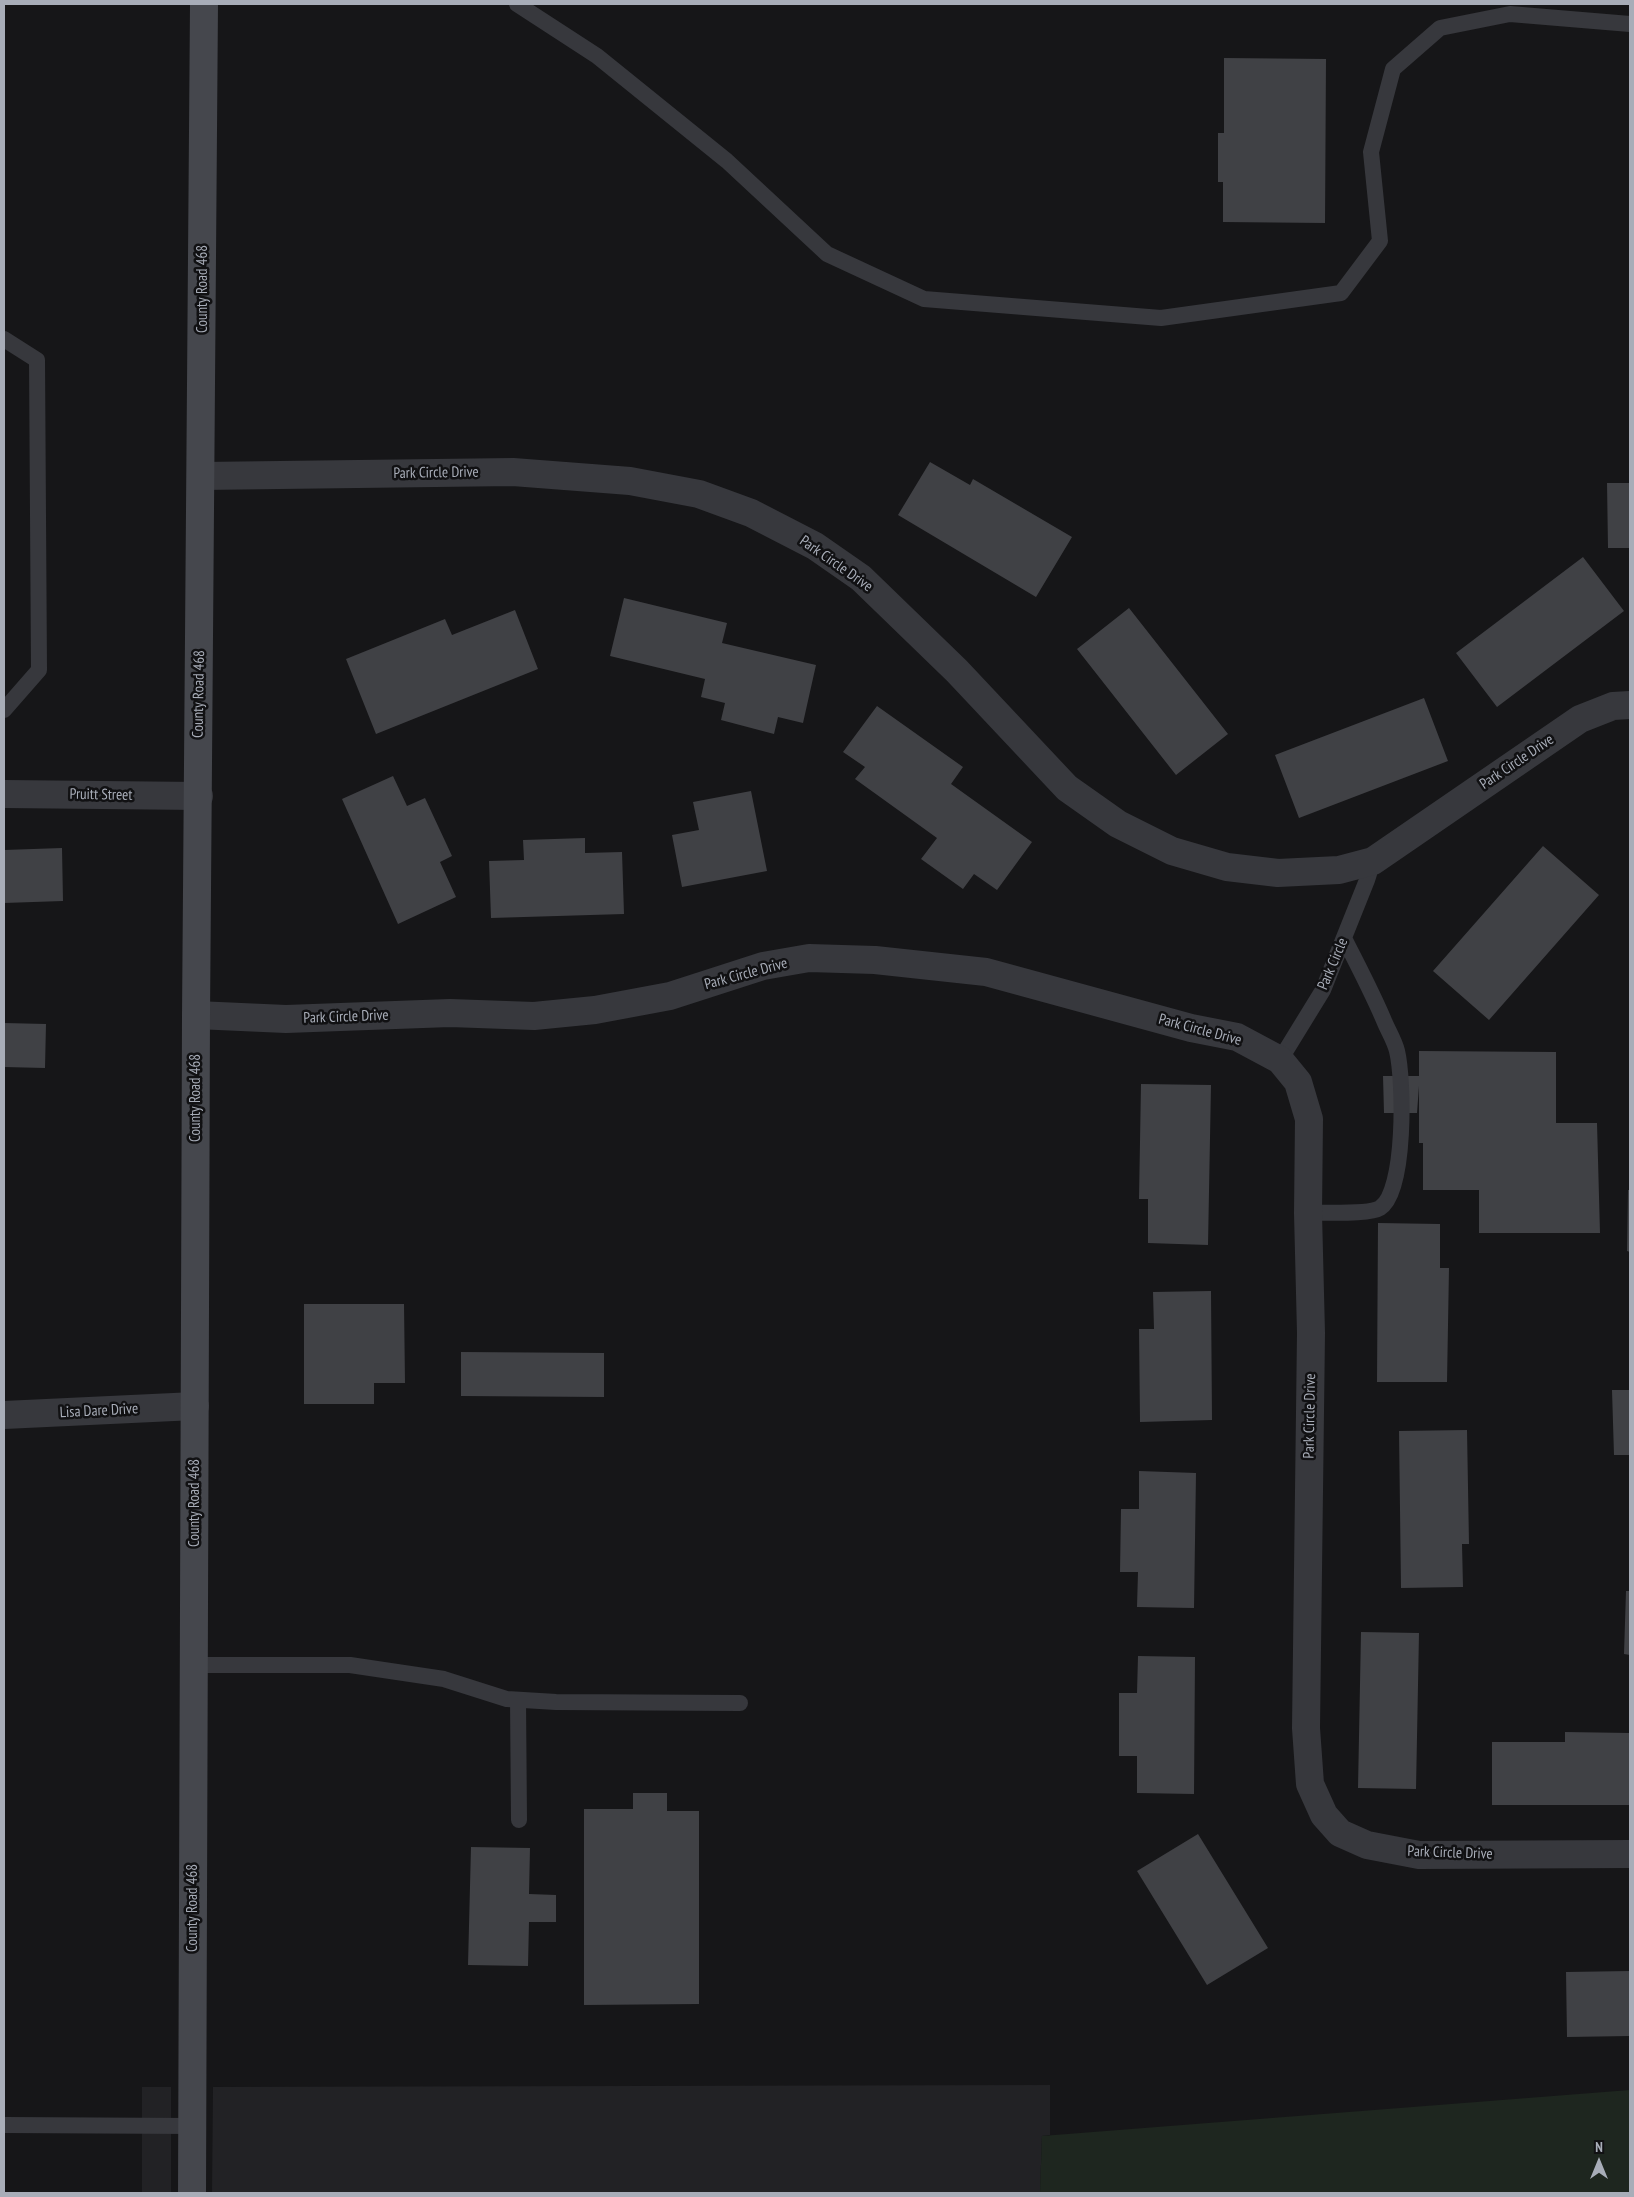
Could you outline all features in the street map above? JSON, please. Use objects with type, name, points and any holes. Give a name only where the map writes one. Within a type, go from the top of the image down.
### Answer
[{"type":"street","name":"County Road 468","points":[[192,2193],[196,1016],[202,476],[204,4]]},
{"type":"street","name":"Park Circle Drive","points":[[202,476],[513,472],[630,481],[699,494],[751,512],[815,546],[861,578],[957,671],[1067,788],[1118,824],[1172,851],[1227,867],[1278,873],[1339,870],[1372,861],[1580,719],[1613,706],[1630,705]]},
{"type":"street","name":"Pruitt Street","points":[[4,794],[199,796]]},
{"type":"street","name":"Park Circle Drive","points":[[196,1016],[286,1019],[450,1013],[534,1016],[595,1010],[670,996],[762,966],[809,958],[847,959],[986,972],[1191,1028],[1237,1037],[1280,1060],[1298,1082],[1309,1119],[1308,1213],[1311,1333],[1306,1728],[1310,1784],[1324,1815],[1340,1834],[1367,1845],[1419,1855],[1630,1854]]},
{"type":"street","name":"Lisa Dare Drive","points":[[4,1415],[195,1406]]},
{"type":"lane","points":[[517,4],[597,56],[727,160],[828,254],[924,299],[1160,318],[1341,293],[1380,241],[1371,152],[1393,69],[1440,28],[1510,14],[1630,24]]},
{"type":"lane","points":[[4,339],[37,360],[39,660],[39,670],[4,710]]},
{"type":"lane","name":"Park Circle","points":[[1280,1060],[1323,990],[1367,880],[1372,861]]},
{"type":"lane","points":[[1308,1213],[1358,1212],[1378,1209],[1389,1200],[1395,1183],[1398,1159],[1401,1076],[1397,1050],[1344,938]]},
{"type":"lane","points":[[194,1664],[350,1665],[444,1679],[507,1699],[518,1700],[740,1703]]},
{"type":"lane","points":[[518,1700],[519,1820]]},
{"type":"lane","points":[[4,2125],[192,2126]]},
{"type":"shaded area","points":[[1050,2085],[1050,2135],[1042,2136],[1040,2193],[212,2193],[213,2087]]},
{"type":"shaded area","points":[[142,2087],[171,2087],[171,2193],[142,2193]]},
{"type":"shaded area","points":[[1630,2090],[1630,2193],[1040,2193],[1042,2136]]},
{"type":"building","points":[[1224,58],[1326,59],[1325,223],[1223,222],[1223,182],[1218,182],[1218,133],[1224,133]]},
{"type":"building","points":[[930,462],[970,485],[973,479],[1072,537],[1036,597],[898,515]]},
{"type":"building","points":[[1607,483],[1630,483],[1630,548],[1608,548]]},
{"type":"building","points":[[1583,557],[1624,611],[1497,707],[1456,653]]},
{"type":"building","points":[[624,598],[727,623],[722,643],[816,665],[803,723],[778,717],[774,734],[721,720],[725,703],[701,697],[705,679],[610,656]]},
{"type":"building","points":[[1129,608],[1228,734],[1176,775],[1077,649]]},
{"type":"building","points":[[515,610],[538,669],[376,734],[346,659],[445,619],[452,635]]},
{"type":"building","points":[[1424,698],[1448,761],[1299,818],[1275,755]]},
{"type":"building","points":[[877,706],[963,767],[951,784],[1032,842],[997,890],[974,874],[963,889],[921,859],[937,838],[855,779],[865,767],[843,752]]},
{"type":"building","points":[[393,776],[407,806],[425,798],[452,856],[440,862],[456,897],[398,924],[342,799]]},
{"type":"building","points":[[751,791],[767,871],[682,887],[672,835],[699,830],[693,802]]},
{"type":"building","points":[[585,838],[585,853],[622,852],[624,914],[491,918],[489,861],[524,860],[523,840]]},
{"type":"building","points":[[1543,846],[1599,895],[1489,1020],[1433,971]]},
{"type":"building","points":[[62,848],[63,901],[4,903],[4,850]]},
{"type":"building","points":[[4,1023],[46,1024],[45,1068],[4,1067]]},
{"type":"building","points":[[1419,1051],[1556,1052],[1556,1123],[1597,1123],[1600,1233],[1479,1233],[1479,1190],[1423,1190],[1423,1143],[1419,1143],[1419,1086],[1417,1113],[1384,1113],[1383,1076],[1419,1076]]},
{"type":"building","points":[[1141,1084],[1211,1085],[1208,1245],[1148,1243],[1148,1199],[1139,1199]]},
{"type":"building","points":[[1628,1190],[1630,1190],[1630,1252],[1627,1251]]},
{"type":"building","points":[[1378,1223],[1440,1224],[1440,1268],[1449,1268],[1447,1382],[1377,1382]]},
{"type":"building","points":[[1211,1291],[1212,1420],[1140,1422],[1139,1329],[1154,1329],[1153,1292]]},
{"type":"building","points":[[304,1304],[404,1304],[405,1383],[374,1383],[374,1404],[304,1404]]},
{"type":"building","points":[[461,1352],[604,1353],[604,1397],[461,1396]]},
{"type":"building","points":[[1612,1390],[1630,1390],[1630,1455],[1614,1455]]},
{"type":"building","points":[[1467,1430],[1469,1544],[1462,1544],[1463,1587],[1401,1588],[1399,1431]]},
{"type":"building","points":[[1139,1471],[1196,1473],[1194,1608],[1137,1607],[1138,1572],[1120,1572],[1121,1509],[1139,1509]]},
{"type":"building","points":[[1626,1591],[1630,1591],[1630,1655],[1624,1654]]},
{"type":"building","points":[[1361,1632],[1419,1633],[1416,1789],[1358,1788]]},
{"type":"building","points":[[1138,1656],[1195,1657],[1194,1794],[1137,1793],[1137,1756],[1119,1756],[1119,1693],[1137,1693]]},
{"type":"building","points":[[1565,1732],[1630,1733],[1630,1805],[1492,1805],[1492,1742],[1565,1742]]},
{"type":"building","points":[[633,1793],[667,1793],[667,1811],[699,1811],[699,2004],[584,2005],[584,1809],[633,1809]]},
{"type":"building","points":[[1198,1834],[1268,1948],[1207,1985],[1137,1871]]},
{"type":"building","points":[[471,1847],[530,1848],[529,1894],[556,1895],[556,1922],[529,1922],[528,1966],[468,1965]]},
{"type":"building","points":[[1630,1971],[1630,2036],[1567,2037],[1566,1972]]}]
